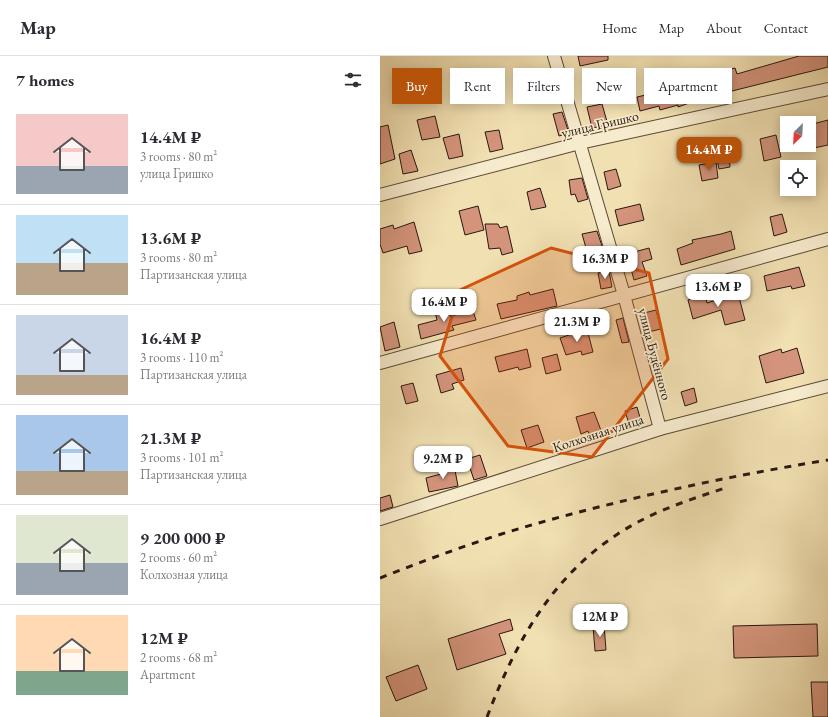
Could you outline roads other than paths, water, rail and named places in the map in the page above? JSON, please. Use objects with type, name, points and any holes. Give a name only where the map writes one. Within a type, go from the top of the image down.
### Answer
[{"type":"street","name":"улица Будённого","points":[[554,56],[624,295],[660,429]]},
{"type":"street","name":"улица Гришко","points":[[380,195],[580,143],[828,90]]},
{"type":"street","points":[[380,363],[828,239]]},
{"type":"street","name":"Колхозная улица","points":[[380,519],[660,429],[828,386]]},
{"type":"railway","points":[[380,578],[476,542],[571,514],[680,488],[828,460]]},
{"type":"railway","points":[[487,717],[512,658],[527,631],[544,605],[563,581],[585,559],[610,539],[638,522],[682,503],[728,487]]}]
